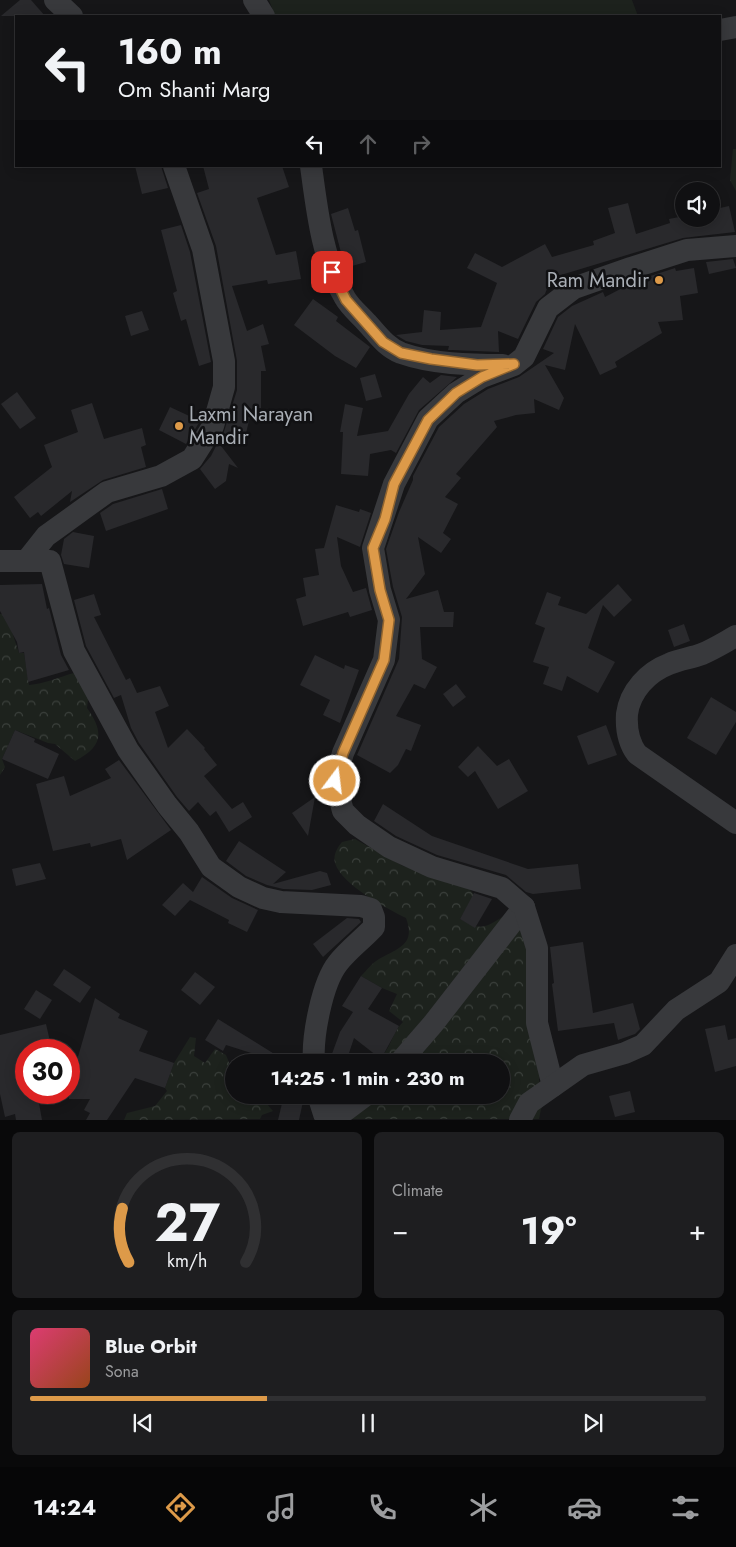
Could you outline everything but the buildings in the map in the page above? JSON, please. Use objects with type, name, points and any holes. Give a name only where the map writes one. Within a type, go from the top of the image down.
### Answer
[{"type":"street","points":[[55,0],[71,15]]},
{"type":"street","points":[[254,0],[263,15]]},
{"type":"street","points":[[721,30],[736,27]]},
{"type":"street","points":[[27,560],[46,536],[107,492],[161,476],[192,459],[214,426],[224,387],[224,361],[203,249],[174,167]]},
{"type":"street","points":[[311,167],[317,210],[332,272],[346,300],[383,342],[401,353],[431,359],[477,365],[514,364]]},
{"type":"street","points":[[552,1086],[537,1023],[537,948],[524,907],[502,888],[432,867],[390,847],[357,825],[343,811],[335,781],[343,753],[384,660],[389,620],[380,590],[373,548],[385,519],[394,484],[428,420],[456,393],[482,377],[514,364],[524,357],[548,308],[574,288],[688,250],[736,246]]},
{"type":"street","points":[[0,561],[50,561],[74,652],[128,750],[167,805],[189,832],[211,867],[240,887],[263,898],[281,902],[361,906],[371,909],[374,917],[374,927],[339,962],[329,977],[313,1048],[313,1054]]},
{"type":"street","points":[[736,636],[702,654],[669,664],[650,674],[634,692],[628,707],[627,719],[631,745],[637,754],[736,823]]},
{"type":"street","points":[[407,1054],[433,1024],[524,907]]},
{"type":"street","points":[[520,1120],[528,1103],[583,1065],[625,1053],[643,1045],[676,1010],[718,982],[736,955]]},
{"type":"street","points":[[321,1104],[324,1114],[346,1110],[354,1104]]},
{"type":"green space","points":[[269,0],[632,0],[638,15],[275,15]]},
{"type":"green space","points":[[733,149],[736,149],[736,191],[730,180]]},
{"type":"green space","points":[[0,614],[6,614],[19,653],[24,653],[29,685],[74,673],[89,692],[87,708],[97,725],[98,739],[91,750],[75,761],[55,744],[15,730],[2,759],[5,767],[0,775]]},
{"type":"green space","points":[[355,839],[403,866],[468,887],[474,895],[460,919],[468,923],[480,927],[485,926],[510,912],[520,926],[526,946],[542,1064],[539,1080],[546,1102],[541,1109],[539,1119],[348,1119],[346,1104],[510,1104],[510,1054],[384,1054],[395,1032],[403,1022],[389,1011],[397,994],[361,976],[376,961],[399,948],[407,940],[409,934],[408,927],[406,918],[366,895],[339,871],[335,863],[335,854],[342,842]]},
{"type":"green space","points":[[190,1037],[196,1038],[194,1056],[205,1063],[215,1049],[225,1054],[225,1104],[267,1104],[273,1111],[262,1115],[260,1119],[124,1120],[127,1113],[155,1106],[167,1091],[165,1088],[174,1063]]},
{"type":"place","name":"Ram Mandir","points":[[659,280]]},
{"type":"place","name":"Laxmi Narayan Mandir","points":[[179,426]]},
{"type":"route","points":[[332,272],[346,300],[383,342],[401,353],[477,365],[514,364],[482,377],[456,393],[428,420],[394,484],[385,519],[373,548],[380,590],[389,620],[384,660],[360,711],[343,753],[335,781]]}]
